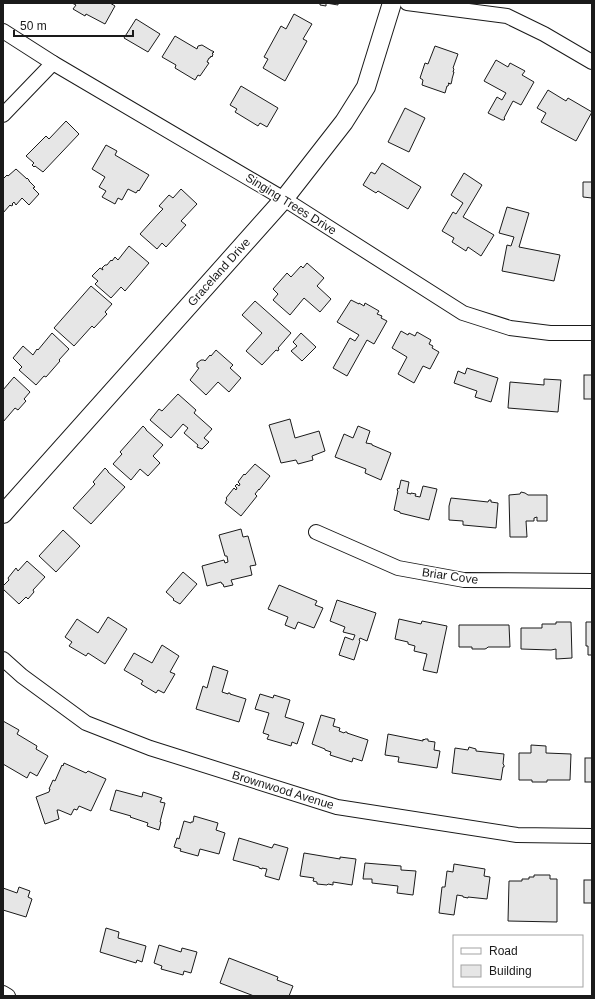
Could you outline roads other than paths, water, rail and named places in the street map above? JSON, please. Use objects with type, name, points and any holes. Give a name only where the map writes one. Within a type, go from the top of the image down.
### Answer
[{"type":"street","name":"Graceland Drive","points":[[3,514],[284,200],[344,122],[366,87],[392,3]]},
{"type":"street","points":[[407,3],[507,16],[544,34],[592,62]]},
{"type":"street","name":"Singing Trees Drive","points":[[3,31],[53,63],[284,200],[463,313],[510,328],[550,334],[592,333]]},
{"type":"street","points":[[3,115],[53,63]]},
{"type":"street","name":"Briar Cove","points":[[316,532],[398,568],[464,580],[592,581]]},
{"type":"street","name":"Brownwood Avenue","points":[[3,659],[22,676],[86,724],[150,748],[337,807],[517,835],[592,836]]},
{"type":"street","points":[[3,993],[8,996]]}]
